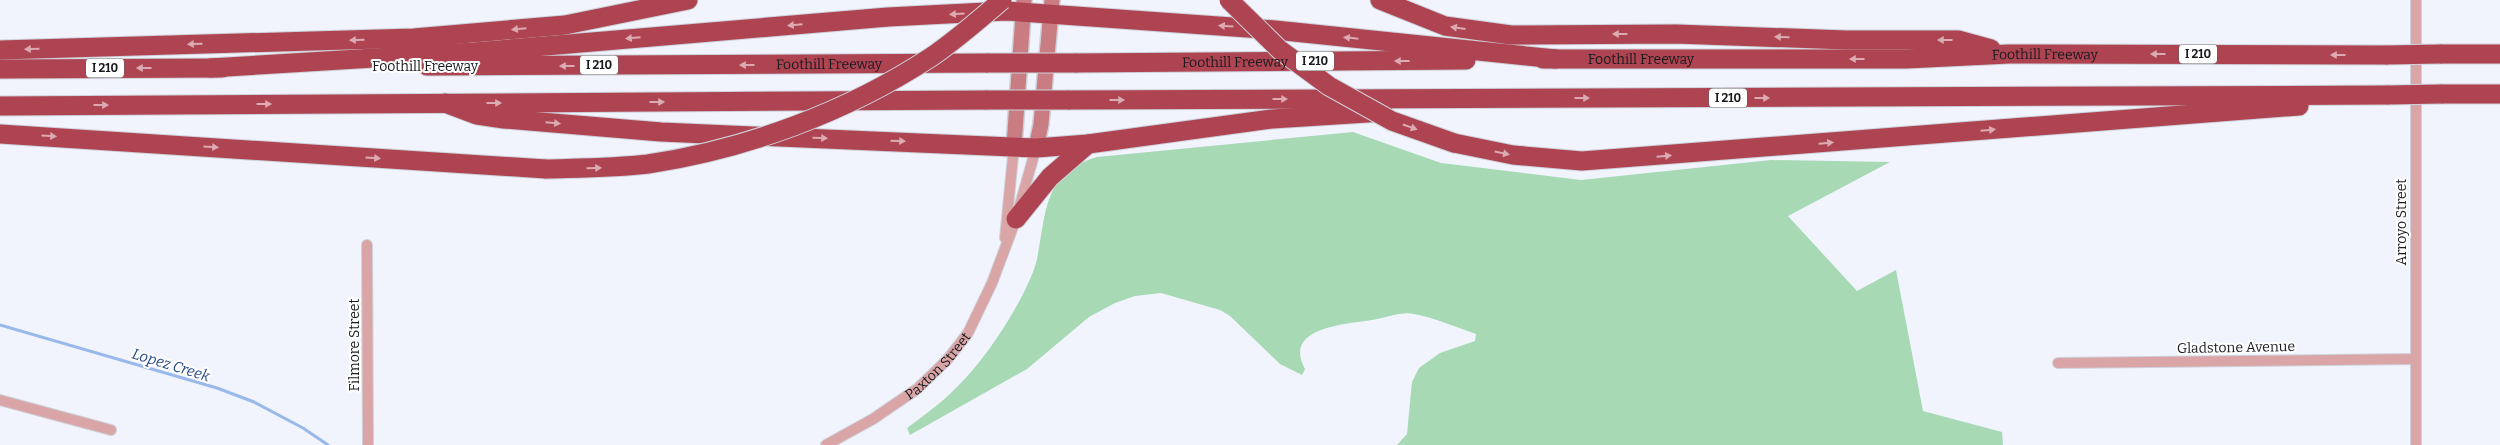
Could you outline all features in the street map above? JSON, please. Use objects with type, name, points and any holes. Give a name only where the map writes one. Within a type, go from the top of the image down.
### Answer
[{"type":"highway","points":[[0,50],[414,38],[565,25],[688,0]]},
{"type":"highway","points":[[0,134],[546,169],[598,168],[647,164],[692,156],[748,141],[800,123],[884,85],[931,57],[1002,0]]},
{"type":"highway","points":[[1229,0],[1280,50],[1329,86],[1392,121],[1454,143],[1513,156],[1582,161],[2263,110],[2388,95]]},
{"type":"highway","points":[[1380,0],[1445,26],[1511,35],[1676,34],[1846,40],[1958,40],[2009,54]]},
{"type":"highway","points":[[210,68],[474,52],[1024,6],[1052,7],[1556,59]]},
{"type":"highway","name":"Foothill Freeway","points":[[0,69],[1556,59],[1896,59],[2009,54],[2500,54]]},
{"type":"highway","name":"I 210","points":[[0,106],[2500,94]]},
{"type":"highway","points":[[445,103],[477,115],[504,119],[661,132],[1036,148],[1088,144],[1272,119],[1348,113],[1501,109],[1554,98]]},
{"type":"highway","points":[[1016,219],[1050,177],[1088,144]]},
{"type":"street","name":"Arroyo Street","points":[[2416,0],[2414,359],[2416,445]]},
{"type":"street","name":"Paxton Street","points":[[1003,249],[1014,146],[1024,6]]},
{"type":"street","name":"Paxton Street","points":[[826,445],[917,389],[947,360],[980,312],[1016,219],[1036,148],[1041,124],[1052,7]]},
{"type":"street","name":"Filmore Street","points":[[367,245],[368,445]]},
{"type":"street","name":"Gladstone Avenue","points":[[2058,363],[2414,359]]},
{"type":"street","points":[[0,400],[111,430]]},
{"type":"green space","points":[[1353,132],[1441,163],[1581,180],[1771,160],[1890,162],[1788,216],[1857,291],[1896,270],[1923,411],[2002,432],[2003,445],[1397,445],[1407,434],[1412,382],[1419,368],[1440,353],[1475,341],[1476,334],[1438,320],[1409,313],[1334,326],[1320,330],[1302,344],[1300,355],[1305,369],[1302,375],[1280,364],[1230,316],[1220,310],[1161,293],[1135,296],[1115,303],[1089,317],[1027,369],[910,435],[907,428],[943,400],[964,380],[991,347],[1007,323],[1034,269],[1050,197],[1056,184],[1079,164],[1097,157]]},
{"type":"waterway","name":"Lopez Creek","points":[[0,325],[217,388],[254,402],[303,428],[328,445]]}]
